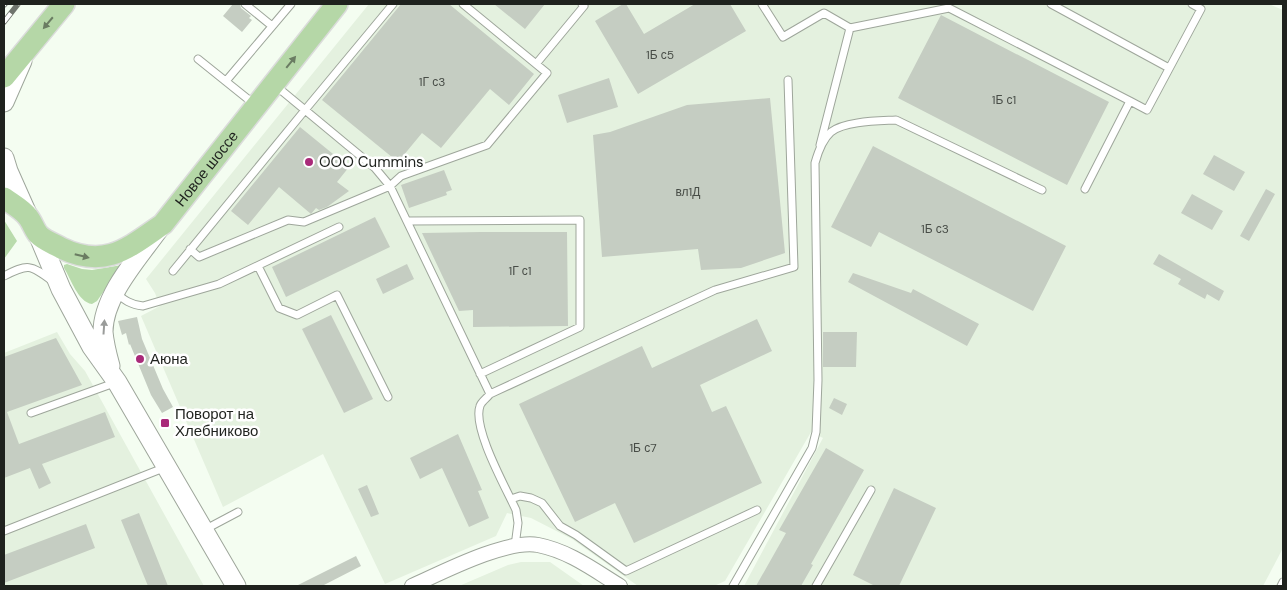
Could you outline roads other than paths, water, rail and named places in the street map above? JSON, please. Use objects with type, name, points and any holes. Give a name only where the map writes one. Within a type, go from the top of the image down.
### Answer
[{"type":"main road","points":[[4,77],[64,4]]},
{"type":"main road","name":"Новое шоссе","points":[[4,198],[16,206],[33,225],[72,253],[88,258],[104,257],[135,244],[162,224],[337,4]]},
{"type":"main road","points":[[4,102],[32,42]]},
{"type":"main road","points":[[4,158],[8,171],[61,289],[92,347],[115,379],[236,586]]},
{"type":"main road","points":[[115,379],[105,347],[103,331],[105,315],[115,291],[162,224]]},
{"type":"street","points":[[412,586],[488,553],[515,546],[536,544],[576,558],[620,586]]},
{"type":"lane","points":[[245,4],[272,26]]},
{"type":"lane","points":[[226,81],[291,4]]},
{"type":"lane","points":[[172,271],[393,4]]},
{"type":"lane","points":[[190,250],[199,257],[288,220],[304,222],[390,186],[401,176],[487,145],[547,73],[463,4]]},
{"type":"lane","points":[[762,4],[782,38],[824,13],[850,28],[949,8],[1147,110],[1202,9],[1192,4]]},
{"type":"lane","points":[[1051,4],[1170,68]]},
{"type":"lane","points":[[536,64],[585,5]]},
{"type":"lane","points":[[733,586],[812,448],[816,432],[818,380],[815,163],[850,28]]},
{"type":"lane","points":[[198,59],[256,106]]},
{"type":"lane","points":[[515,546],[518,523],[516,510],[482,435],[478,416],[480,405],[490,394],[715,290],[794,267],[788,80]]},
{"type":"lane","points":[[273,84],[375,168],[390,186],[490,394]]},
{"type":"lane","points":[[1085,189],[1130,101]]},
{"type":"lane","points":[[819,148],[830,133],[839,128],[874,121],[896,120],[1042,190]]},
{"type":"lane","points":[[407,221],[580,220],[580,327],[480,374]]},
{"type":"lane","points":[[115,291],[133,305],[143,306],[219,284],[339,227]]},
{"type":"lane","points":[[258,266],[279,308],[297,315],[337,295],[388,397]]},
{"type":"lane","points":[[4,276],[27,267],[38,270],[61,289]]},
{"type":"lane","points":[[31,413],[115,379]]},
{"type":"lane","points":[[4,531],[166,467]]},
{"type":"lane","points":[[816,586],[871,490]]},
{"type":"lane","points":[[511,499],[520,496],[531,498],[542,504],[560,526],[576,535],[626,571],[756,510]]},
{"type":"lane","points":[[204,530],[238,512]]},
{"type":"lane","points":[[1281,586],[1283,582]]},
{"type":"railway","points":[[4,22],[18,4]]},
{"type":"place","name":"OOO Cummins","points":[[309,162]]},
{"type":"place","name":"Аюна","points":[[140,359]]},
{"type":"place","name":"Поворот на Хлебниково","points":[[165,423]]}]
